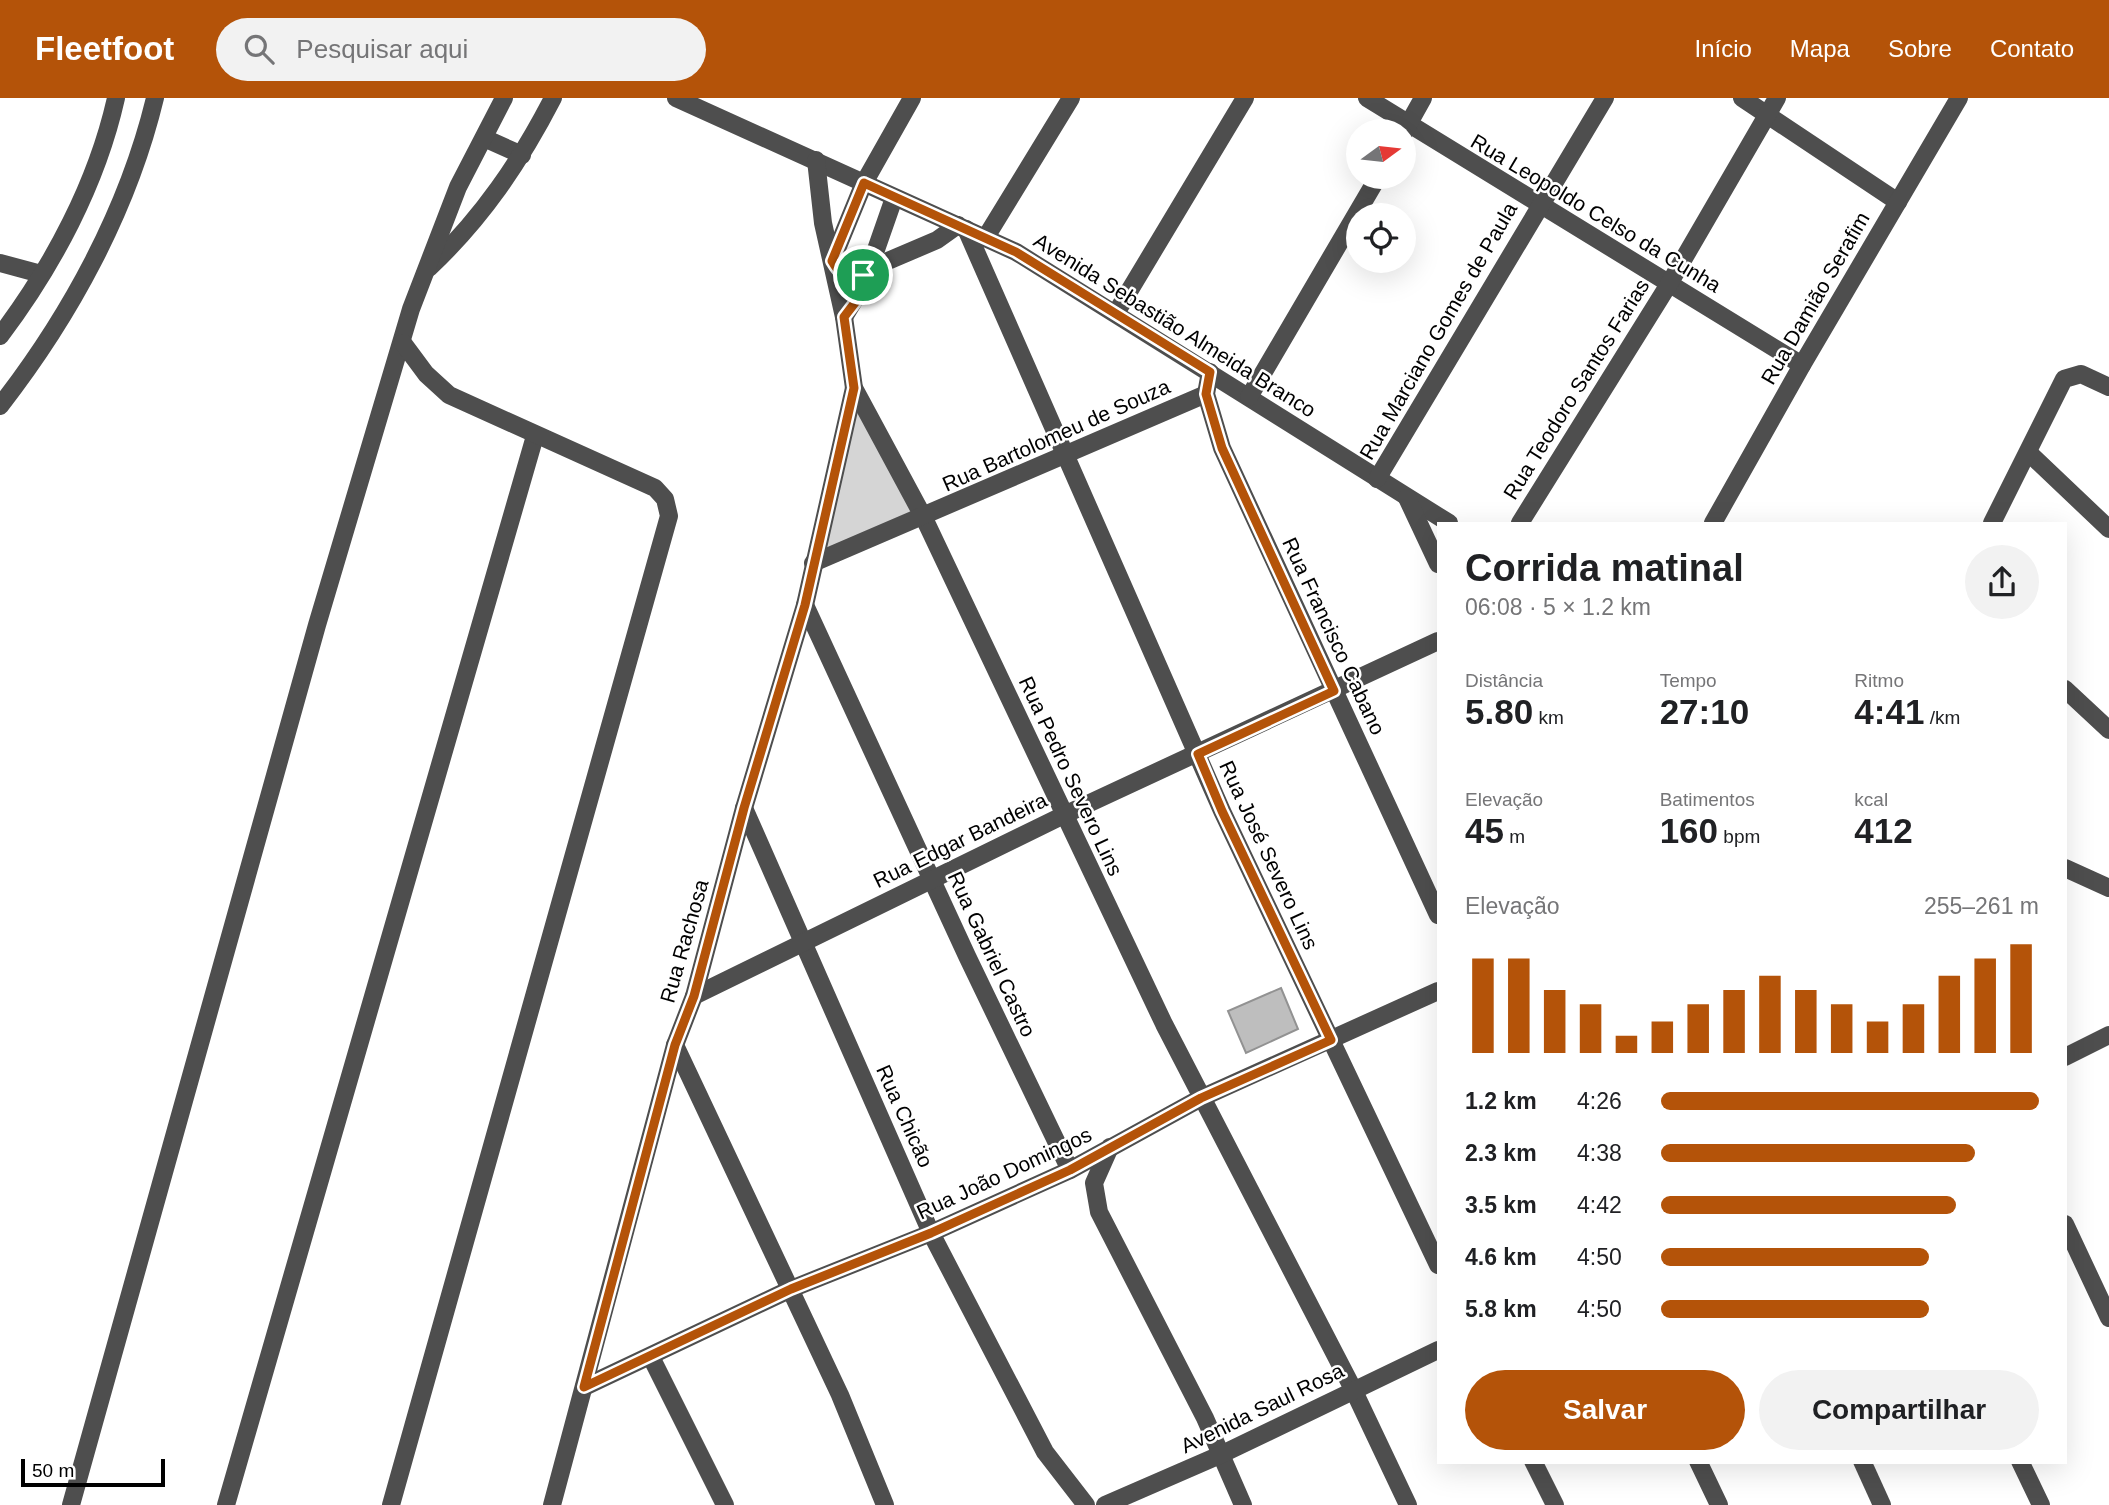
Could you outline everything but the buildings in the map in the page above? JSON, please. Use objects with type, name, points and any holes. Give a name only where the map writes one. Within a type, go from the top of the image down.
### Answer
[{"type":"street","points":[[0,336],[41,274],[88,184],[116,98]]},
{"type":"street","points":[[0,406],[47,341],[98,250],[140,150],[155,98]]},
{"type":"street","points":[[71,1505],[317,625],[411,309],[429,268],[453,198],[504,98]]},
{"type":"street","points":[[429,268],[461,238],[522,155],[553,98]]},
{"type":"street","name":"Avenida Sebastião Almeida Branco","points":[[676,98],[986,237],[1041,266],[1447,522]]},
{"type":"street","points":[[912,98],[864,183],[832,261],[838,272],[849,278],[860,277],[869,269],[962,227]]},
{"type":"street","points":[[986,237],[1071,98]]},
{"type":"street","points":[[1115,313],[1245,98]]},
{"type":"street","name":"Rua Leopoldo Celso da Cunha","points":[[1367,98],[1394,119]]},
{"type":"street","points":[[1411,119],[1423,98]]},
{"type":"street","name":"Rua Marciano Gomes de Paula","points":[[1377,480],[1538,205],[1605,98]]},
{"type":"street","points":[[1742,98],[1898,202]]},
{"type":"street","name":"Rua Teodoro Santos Farias","points":[[1521,522],[1669,284],[1777,98]]},
{"type":"street","name":"Rua Damião Serafim","points":[[1714,522],[1802,365],[1959,98]]},
{"type":"street","name":"Rua Leopoldo Celso da Cunha","points":[[1416,134],[1802,365]]},
{"type":"street","points":[[484,138],[522,155]]},
{"type":"street","name":"Rua Pedro Severo Lins","points":[[816,160],[823,223],[844,317],[854,388],[924,518],[1201,1098],[1353,1389],[1408,1505]]},
{"type":"street","points":[[1249,397],[1371,189]]},
{"type":"street","points":[[844,317],[857,300],[894,198]]},
{"type":"street","name":"Rua José Severo Lins","points":[[962,227],[1222,811],[1437,1263]]},
{"type":"street","points":[[0,263],[41,274]]},
{"type":"street","points":[[391,1505],[668,522],[667,503],[657,489],[449,395],[426,374],[403,343]]},
{"type":"street","name":"Rua Francisco Cabano","points":[[1210,372],[1206,394],[1222,448],[1437,913]]},
{"type":"street","points":[[1993,522],[2064,379],[2081,374],[2109,387]]},
{"type":"street","name":"Rua Rachosa","points":[[553,1503],[675,1045],[694,996],[744,808],[805,605],[854,388]]},
{"type":"street","name":"Rua Bartolomeu de Souza","points":[[813,563],[924,518],[1206,394]]},
{"type":"street","points":[[226,1505],[535,436]]},
{"type":"street","points":[[2029,453],[2109,529]]},
{"type":"street","points":[[1408,498],[1437,562]]},
{"type":"street","name":"Rua Gabriel Castro","points":[[805,605],[1070,1170]]},
{"type":"street","name":"Rua Edgar Bandeira","points":[[694,996],[1064,815],[1437,641]]},
{"type":"street","points":[[2067,691],[2109,730]]},
{"type":"street","name":"Rua Chicão","points":[[744,808],[931,1233],[1045,1452],[1086,1505]]},
{"type":"street","points":[[2067,869],[2109,888]]},
{"type":"street","name":"Rua João Domingos","points":[[584,1387],[791,1289],[931,1233],[1070,1170],[1201,1098],[1437,991]]},
{"type":"street","points":[[2067,1056],[2108,1037]]},
{"type":"street","points":[[675,1045],[791,1289],[885,1505]]},
{"type":"street","points":[[1110,1147],[1094,1183],[1099,1212],[1205,1418],[1243,1505]]},
{"type":"street","points":[[2067,1228],[2109,1318]]},
{"type":"street","name":"Avenida Saul Rosa","points":[[1105,1505],[1220,1455],[1437,1350]]},
{"type":"street","points":[[650,1357],[725,1505]]},
{"type":"street","points":[[1534,1464],[1555,1505]]},
{"type":"street","points":[[1699,1464],[1719,1505]]},
{"type":"street","points":[[1863,1464],[1882,1505]]},
{"type":"street","points":[[2022,1464],[2041,1505]]},
{"type":"shaded area","points":[[856,409],[912,511],[825,550]]},
{"type":"route","points":[[864,183],[1016,252],[1067,281],[1210,372],[1206,394],[1212,422],[1222,448],[1334,691],[1198,754],[1222,811],[1331,1040],[1201,1098],[1070,1170],[931,1233],[791,1289],[584,1387],[675,1045],[694,996],[744,808],[805,605],[854,388],[844,317],[857,300],[869,269],[863,275],[849,278],[838,272],[832,261],[864,183]]}]
